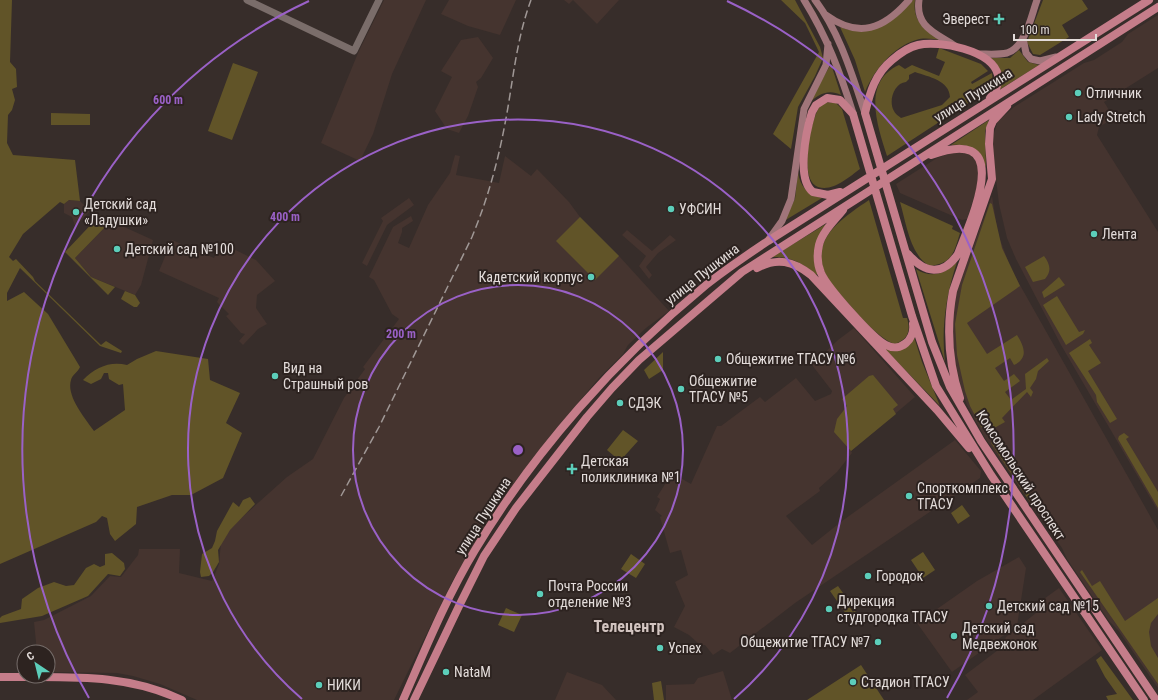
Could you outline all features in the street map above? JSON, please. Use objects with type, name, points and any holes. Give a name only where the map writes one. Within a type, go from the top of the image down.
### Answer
[{"type":"main road","points":[[804,0],[828,44],[839,68],[853,114]]},
{"type":"main road","points":[[816,0],[824,13],[847,61],[865,113]]},
{"type":"main road","points":[[824,13],[836,22],[848,27],[858,29],[867,28],[887,19],[909,0]]},
{"type":"main road","points":[[918,0],[918,13],[924,25],[957,48]]},
{"type":"main road","points":[[865,113],[875,80],[892,60],[917,45],[929,44],[957,48],[979,54],[1008,52],[1017,47],[1023,38],[1037,0]]},
{"type":"main road","name":"улица Пушкина","points":[[403,700],[449,598],[475,550],[506,502],[578,410],[631,352],[707,284],[768,241],[989,100],[1150,0]]},
{"type":"main road","name":"улица Пушкина","points":[[414,700],[484,556],[516,508],[553,459],[612,388],[639,360],[742,272],[1158,7]]},
{"type":"main road","points":[[1023,38],[1026,53],[1031,59],[1040,61],[1058,57]]},
{"type":"main road","points":[[768,241],[782,221],[791,198],[804,109],[826,65],[828,44]]},
{"type":"main road","points":[[979,54],[989,61],[998,73],[997,84],[989,100]]},
{"type":"main road","points":[[973,428],[960,399],[952,366],[948,329],[950,310],[953,291],[992,179],[989,144],[990,128],[1000,112],[1021,93]]},
{"type":"main road","points":[[845,191],[828,195],[813,192],[809,189],[805,182],[803,172],[804,157],[810,121],[816,106],[827,98],[834,98],[846,105],[853,114]]},
{"type":"main road","name":"Комсомольский проспект","points":[[865,113],[907,252],[932,342],[944,375],[973,428],[1156,700]]},
{"type":"main road","name":"Комсомольский проспект","points":[[853,114],[894,250],[912,316],[936,386],[990,473],[1144,700]]},
{"type":"main road","points":[[907,252],[918,264],[933,271],[943,269],[952,262],[958,254],[967,230],[983,177],[981,163],[969,150],[950,148],[919,159]]},
{"type":"main road","points":[[848,204],[823,236],[819,244],[819,266],[824,278],[860,320],[882,343],[888,347],[896,348],[908,343],[913,333],[912,316]]},
{"type":"main road","points":[[715,294],[766,263],[785,261],[803,269],[937,410],[990,473]]},
{"type":"main road","points":[[0,677],[111,679],[143,685],[182,700]]},
{"type":"street","points":[[246,0],[354,51],[379,0]]},
{"type":"shaded area","points":[[0,0],[12,0],[10,62],[16,69],[17,87],[12,89],[15,100],[12,110],[8,115],[7,143],[13,155],[75,160],[80,201],[69,200],[64,204],[60,202],[23,234],[9,257],[13,261],[16,259],[35,281],[101,345],[106,341],[122,351],[121,353],[100,346],[20,268],[7,293],[7,301],[24,292],[48,314],[80,367],[72,378],[70,386],[71,393],[77,407],[94,431],[125,410],[123,384],[119,385],[109,379],[108,373],[104,373],[101,379],[91,384],[83,380],[98,368],[115,364],[127,365],[156,351],[208,359],[210,380],[240,393],[226,423],[242,433],[223,478],[191,495],[172,495],[137,507],[136,524],[115,541],[110,534],[107,518],[102,516],[96,522],[0,564]]},
{"type":"shaded area","points":[[384,0],[426,0],[392,74],[373,134],[360,161],[321,143],[358,53]]},
{"type":"shaded area","points":[[449,0],[516,0],[500,35],[468,26],[441,14]]},
{"type":"shaded area","points":[[564,0],[573,0],[569,4]]},
{"type":"shaded area","points":[[573,0],[619,0],[597,24]]},
{"type":"shaded area","points":[[781,0],[795,0],[820,47],[823,58],[798,107],[791,149],[773,134],[819,52],[805,23]]},
{"type":"shaded area","points":[[913,0],[915,0],[916,14],[921,24],[941,40],[928,38],[919,39],[900,48],[885,60],[865,92],[855,60],[840,27],[861,31],[871,30],[898,15]]},
{"type":"shaded area","points":[[1043,0],[1082,0],[1088,9],[1062,25],[1069,37],[1040,55],[1033,54],[1027,42]]},
{"type":"shaded area","points":[[1158,15],[1158,68],[1104,102],[1114,118],[1099,127],[1097,135],[1158,232],[1158,511],[1061,345],[1016,259],[1007,238],[999,204],[993,154],[993,136],[998,121],[1014,107],[1084,63],[1094,60],[1122,42],[1128,34]]},
{"type":"shaded area","points":[[478,37],[493,58],[481,78],[476,82],[478,87],[468,116],[459,133],[447,129],[435,111],[452,77],[441,71],[461,40]]},
{"type":"shaded area","points":[[939,48],[981,64],[988,71],[971,82],[972,84],[992,73],[993,83],[990,89],[887,156],[880,132],[875,106],[876,94],[880,82],[887,73],[899,65],[905,69],[912,65],[939,76],[945,62],[936,58]],"holes":[[[915,72],[942,83],[949,91],[950,97],[942,105],[901,118],[895,113],[892,107],[893,93],[898,86],[909,79],[909,75]]]},
{"type":"shaded area","points":[[1019,50],[1028,62],[1039,65],[999,90],[1000,72],[997,65],[991,58],[1010,58]]},
{"type":"shaded area","points":[[233,63],[258,72],[232,140],[208,131]]},
{"type":"shaded area","points":[[831,64],[841,95],[827,92],[819,95],[808,104]]},
{"type":"shaded area","points":[[823,102],[836,103],[842,109],[860,169],[846,180],[835,186],[824,188],[818,187],[812,182],[808,172],[807,160],[808,146],[814,119]]},
{"type":"shaded area","points":[[51,113],[90,114],[90,125],[51,125]]},
{"type":"shaded area","points":[[989,120],[985,131],[986,167],[981,156],[973,149],[963,145],[951,145]]},
{"type":"shaded area","points":[[958,150],[970,154],[979,165],[978,185],[967,219],[962,220],[900,193],[896,184],[937,158]]},
{"type":"shaded area","points":[[455,155],[460,156],[456,175],[499,183],[505,156],[531,176],[537,169],[669,311],[646,328],[628,345],[623,354],[599,378],[554,431],[507,492],[454,578],[394,700],[197,700],[160,684],[133,676],[117,673],[56,672],[56,644],[36,644],[34,622],[44,620],[91,596],[110,576],[121,577],[138,555],[139,549],[180,549],[179,573],[212,581],[219,564],[221,542],[229,529],[287,477],[313,459],[344,398],[365,369],[363,367],[399,319],[392,314],[374,280],[369,277],[393,227],[411,216],[413,221],[402,228],[398,243],[409,248],[428,205],[450,173]]},
{"type":"shaded area","points":[[798,172],[801,182],[806,190],[817,197],[822,198],[784,221],[795,199]]},
{"type":"shaded area","points":[[992,196],[998,234],[1011,269],[1158,530],[1158,688],[1118,630],[1109,621],[1067,559],[1062,548],[985,438],[967,405],[959,383],[955,367],[952,328],[956,292]]},
{"type":"shaded area","points":[[409,198],[414,205],[387,225],[367,266],[362,263],[383,221],[381,218]]},
{"type":"shaded area","name":"Детский сад «Ладушки»","points":[[69,200],[80,201],[90,211],[75,226],[72,217],[64,213],[64,204]]},
{"type":"shaded area","points":[[869,200],[903,318],[907,318],[909,327],[905,337],[894,344],[878,334],[832,285],[824,270],[821,257],[823,246],[828,235],[836,225]]},
{"type":"shaded area","points":[[900,202],[953,226],[952,229],[960,233],[954,251],[948,259],[944,262],[930,266],[923,261],[913,247]]},
{"type":"shaded area","points":[[990,203],[992,204],[1002,248],[1020,286],[967,323],[987,354],[1017,335],[1023,347],[1024,352],[1022,359],[1014,365],[1010,358],[995,368],[1004,381],[1014,374],[1020,381],[1005,392],[1011,400],[1026,389],[1025,374],[1047,358],[1049,361],[1038,371],[1036,379],[1030,388],[1033,392],[1031,397],[1027,392],[1002,418],[1005,422],[989,431],[981,427],[970,406],[965,391],[957,355],[955,324],[962,285]]},
{"type":"shaded area","points":[[100,215],[111,221],[75,258],[91,277],[115,287],[108,295],[65,252]]},
{"type":"shaded area","points":[[580,217],[619,256],[595,280],[556,241]]},
{"type":"shaded area","name":"Детский сад №100","points":[[111,221],[153,240],[141,285],[135,295],[91,277],[75,258]]},
{"type":"shaded area","points":[[826,224],[821,231],[818,273],[816,275],[796,261],[772,257]]},
{"type":"shaded area","points":[[627,230],[652,251],[670,235],[676,240],[658,253],[646,267],[652,275],[649,279],[639,266],[646,256],[622,235]]},
{"type":"shaded area","points":[[172,240],[214,258],[221,243],[256,260],[275,281],[257,295],[256,308],[267,324],[258,329],[243,345],[239,341],[245,334],[241,333],[226,316],[229,314],[217,302],[219,298],[159,271]]},
{"type":"shaded area","points":[[1044,256],[1049,265],[1049,273],[1045,279],[1033,282],[1025,267]]},
{"type":"shaded area","points":[[957,262],[945,312],[945,362],[916,269],[927,274],[938,274],[948,270]]},
{"type":"shaded area","points":[[1059,277],[1065,285],[1044,298],[1042,292]]},
{"type":"shaded area","points":[[125,291],[135,295],[140,303],[137,307],[134,307],[121,299]]},
{"type":"shaded area","points":[[1057,296],[1079,332],[1085,330],[1083,334],[1066,345],[1043,305]]},
{"type":"shaded area","points":[[854,328],[915,397],[851,451],[852,453],[837,472],[819,488],[820,491],[786,516],[812,545],[842,521],[955,440],[981,471],[980,478],[795,603],[730,653],[722,649],[713,655],[705,645],[700,645],[689,635],[674,627],[685,606],[675,582],[688,575],[681,550],[670,553],[660,517],[662,516],[655,510],[660,499],[657,497],[672,473],[691,484],[717,426],[721,426],[760,397],[765,402],[796,378],[815,401],[831,394],[832,391],[812,365],[838,340]]},
{"type":"shaded area","points":[[914,337],[922,362],[940,406],[884,348]]},
{"type":"shaded area","points":[[1090,339],[1092,343],[1089,345],[1101,363],[1088,371],[1117,419],[1110,423],[1097,402],[1096,395],[1069,353]]},
{"type":"shaded area","points":[[663,352],[663,370],[649,379],[644,370]]},
{"type":"shaded area","points":[[873,375],[898,405],[893,409],[896,414],[851,451],[834,432],[837,419],[847,406],[842,399],[869,376]]},
{"type":"shaded area","points":[[623,430],[638,441],[620,461],[607,450]]},
{"type":"shaded area","points":[[1124,433],[1129,437],[1126,439],[1158,492],[1158,508],[1118,439],[1119,436]]},
{"type":"shaded area","points":[[994,435],[1030,488],[1027,491],[1038,507],[1032,505],[991,443]]},
{"type":"shaded area","points":[[250,497],[255,504],[230,530],[218,550],[219,562],[213,572],[209,576],[201,577],[200,572],[202,554],[212,548],[217,531],[233,502],[239,507],[243,500]]},
{"type":"shaded area","points":[[962,505],[970,516],[958,524],[951,513]]},
{"type":"shaded area","points":[[923,552],[935,570],[923,578],[911,560]]},
{"type":"shaded area","points":[[112,553],[124,563],[125,569],[120,576],[108,574],[88,596],[42,616],[0,623],[0,618],[2,616],[21,609],[22,599],[38,588],[54,582],[66,586],[74,585],[86,568],[94,564],[100,567],[105,565],[105,554]]},
{"type":"shaded area","points":[[631,554],[645,564],[636,578],[621,569]]},
{"type":"shaded area","points":[[1019,557],[1026,568],[1017,626],[952,672],[917,623],[977,581]]},
{"type":"shaded area","points":[[1082,570],[1092,586],[1100,581],[1125,621],[1158,598],[1158,614],[1151,623],[1149,632],[1151,646],[1158,658],[1158,684],[1080,572]]},
{"type":"shaded area","points":[[838,586],[843,593],[841,594],[853,612],[855,610],[856,614],[851,621],[830,591]]},
{"type":"shaded area","points":[[1059,588],[1102,650],[1033,700],[967,700],[978,692],[965,675],[1002,647],[1006,637],[1041,609],[1037,604]]},
{"type":"shaded area","points":[[506,608],[522,615],[514,632],[498,625]]},
{"type":"shaded area","points":[[1101,656],[1133,700],[1108,700],[1106,696],[1117,694],[1105,677],[1096,660]]},
{"type":"shaded area","name":"Стадион ТГАСУ","points":[[861,665],[884,700],[807,700]]},
{"type":"shaded area","points":[[723,671],[732,700],[666,700],[666,685],[694,684],[698,678]]},
{"type":"shaded area","points":[[567,672],[602,685],[616,700],[555,700]]},
{"type":"shaded area","points":[[661,681],[664,700],[654,700],[652,683]]},
{"type":"railway","points":[[341,496],[379,427],[472,237],[489,189],[498,157],[514,67],[531,0]]},
{"type":"place","name":"Эверест","points":[[999,19]]},
{"type":"place","name":"Отличник","points":[[1078,93]]},
{"type":"place","name":"Lady Stretch","points":[[1069,117]]},
{"type":"place","name":"УФСИН","points":[[671,209]]},
{"type":"place","name":"Детский сад «Ладушки»","points":[[76,212]]},
{"type":"place","name":"Лента","points":[[1094,234]]},
{"type":"place","name":"Детский сад №100","points":[[117,249]]},
{"type":"place","name":"Кадетский корпус","points":[[591,277]]},
{"type":"place","name":"Общежитие ТГАСУ №6","points":[[718,359]]},
{"type":"place","name":"Вид на Страшный ров","points":[[275,376]]},
{"type":"place","name":"Общежитие ТГАСУ №5","points":[[681,389]]},
{"type":"place","name":"СДЭК","points":[[620,403]]},
{"type":"place","name":"Детская поликлиника №1","points":[[572,469]]},
{"type":"place","name":"Спорткомплекс ТГАСУ","points":[[909,496]]},
{"type":"place","name":"Городок","points":[[868,576]]},
{"type":"place","name":"Почта России отделение №3","points":[[540,594]]},
{"type":"place","name":"Детский сад №15","points":[[989,606]]},
{"type":"place","name":"Дирекция студгородка ТГАСУ","points":[[829,609]]},
{"type":"place","name":"Детский сад Медвежонок","points":[[954,636]]},
{"type":"place","name":"Общежитие ТГАСУ №7","points":[[878,642]]},
{"type":"place","name":"Успех","points":[[660,648]]},
{"type":"place","name":"NataM","points":[[446,672]]},
{"type":"place","name":"Стадион ТГАСУ","points":[[853,682]]},
{"type":"place","name":"НИКИ","points":[[319,685]]},
{"type":"district","name":"Телецентр","points":[[629,626]]}]
